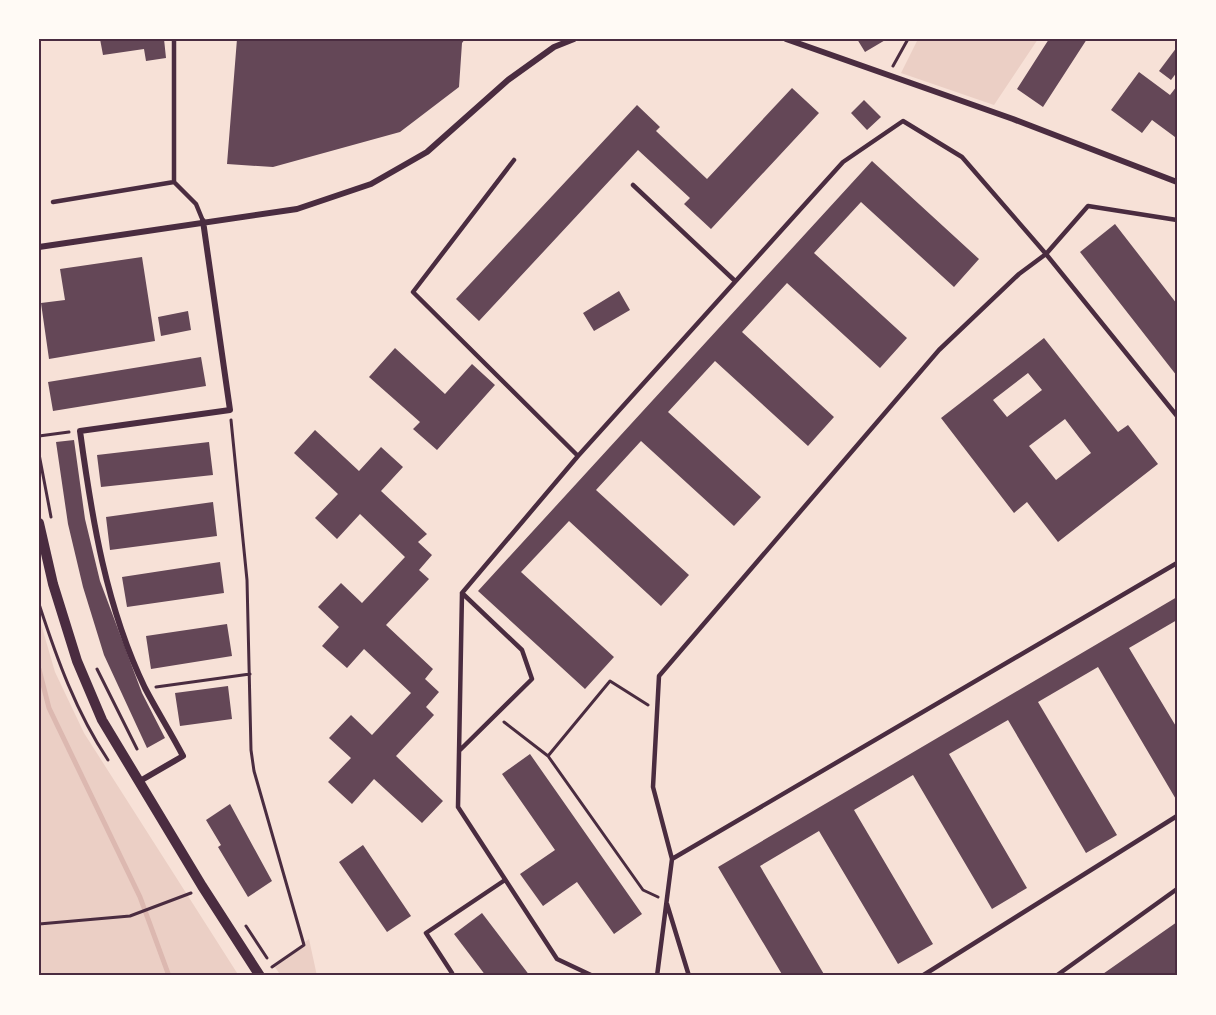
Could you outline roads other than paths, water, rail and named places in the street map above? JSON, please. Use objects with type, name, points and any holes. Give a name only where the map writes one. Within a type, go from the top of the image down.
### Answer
[{"type":"street","points":[[39,247],[202,221],[297,209],[371,184],[428,152],[508,80],[554,47],[574,39]]},
{"type":"street","points":[[786,39],[888,74],[1177,182]]},
{"type":"street","points":[[140,781],[183,756],[146,688],[128,646],[106,580],[92,519],[80,431],[230,410],[202,221]]},
{"type":"street","points":[[39,523],[53,584],[77,661],[102,720],[202,886],[260,976]]},
{"type":"lane","points":[[174,39],[174,182],[196,204],[202,221]]},
{"type":"lane","points":[[593,976],[557,959],[458,807],[462,594],[578,456],[734,280],[843,162],[903,121],[962,157],[1046,254],[1177,416]]},
{"type":"lane","points":[[514,160],[414,292],[578,456]]},
{"type":"lane","points":[[53,202],[174,182]]},
{"type":"lane","points":[[633,185],[734,280]]},
{"type":"lane","points":[[657,976],[672,859],[653,787],[659,676],[939,350],[1019,274],[1046,254],[1088,206],[1177,220]]},
{"type":"lane","points":[[672,859],[1177,563]]},
{"type":"lane","points":[[460,750],[532,679],[522,650],[462,594]]},
{"type":"lane","points":[[922,976],[1177,816]]},
{"type":"lane","points":[[452,974],[426,933],[505,880]]},
{"type":"lane","points":[[1056,976],[1177,889]]},
{"type":"lane","points":[[666,900],[688,976]]},
{"type":"waterway","points":[[39,669],[49,708],[140,897],[169,976]]}]
